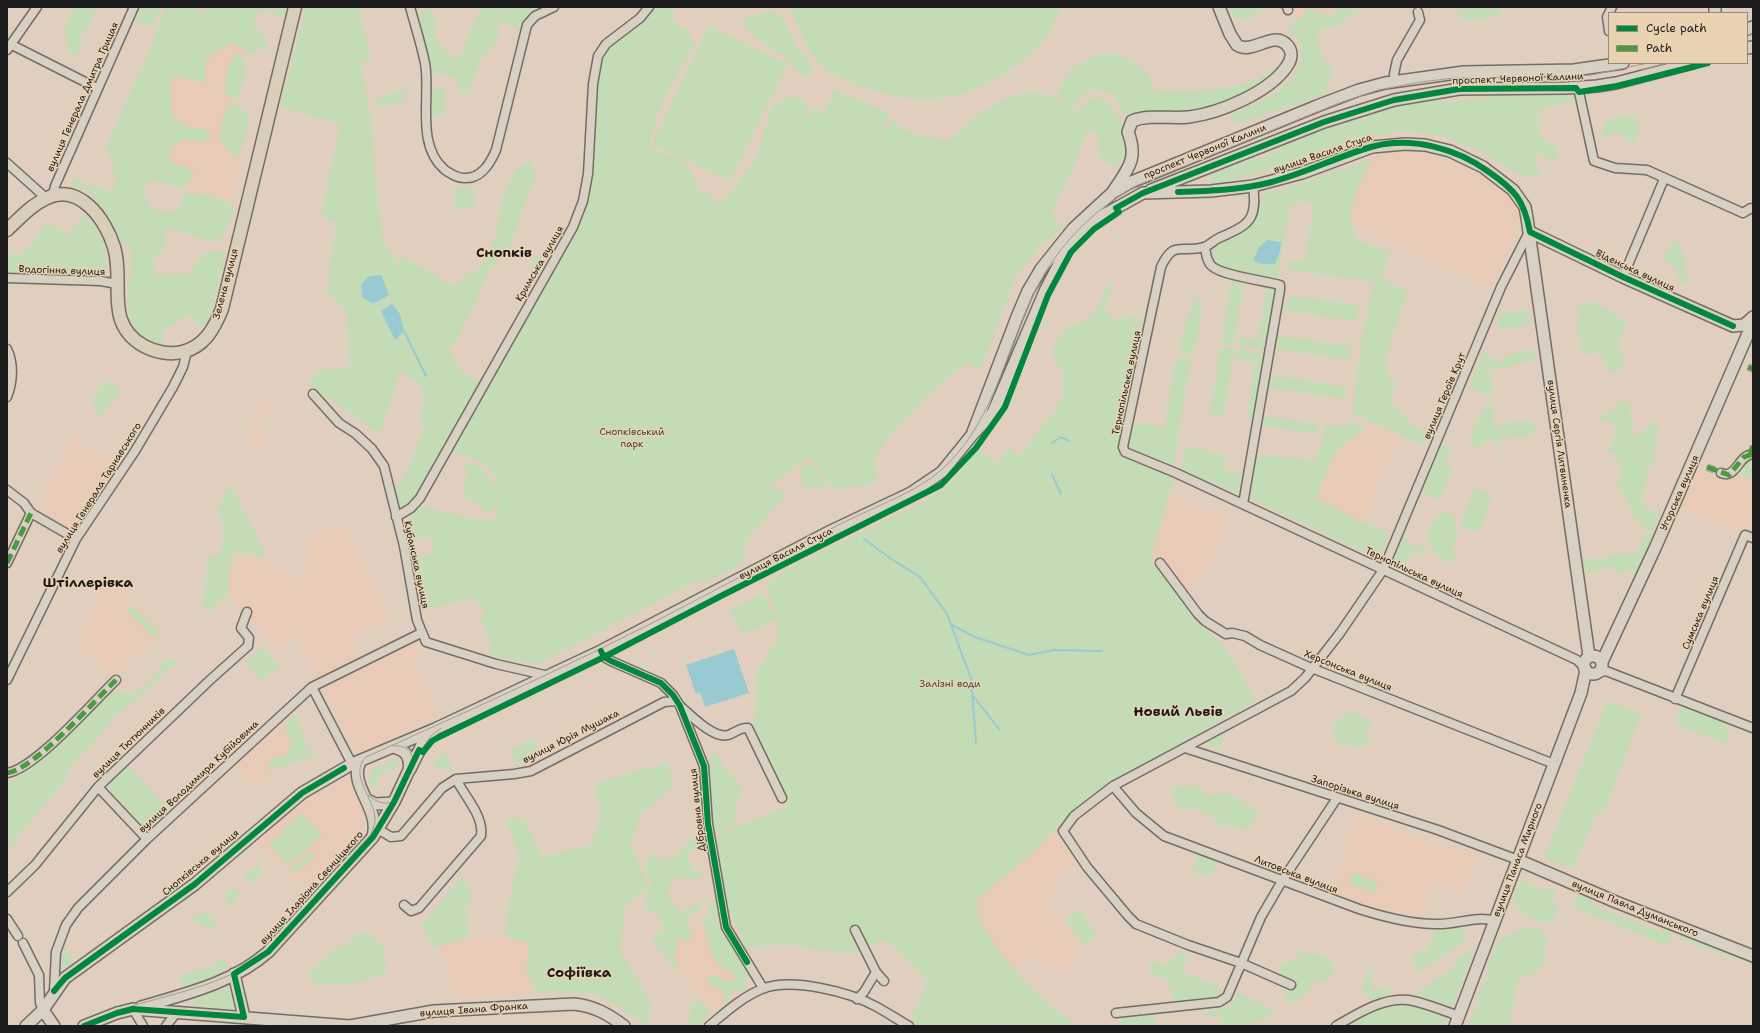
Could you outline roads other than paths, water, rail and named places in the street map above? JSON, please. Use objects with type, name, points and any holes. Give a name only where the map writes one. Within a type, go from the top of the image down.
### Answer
[{"type":"main road","name":"Зелена вулиця","points":[[50,196],[63,194],[76,197],[86,203],[98,214],[107,229],[115,247],[118,310],[123,324],[129,334],[138,342],[159,352],[173,353],[187,351],[205,340],[217,321],[222,309],[295,7]]},
{"type":"main road","points":[[1141,177],[1133,157],[1132,143],[1128,132],[1132,121],[1148,118],[1189,117],[1213,112],[1255,93],[1272,81],[1287,66],[1291,59],[1291,50],[1280,40],[1247,48],[1237,45],[1230,34],[1219,7]]},
{"type":"main road","name":"проспект Червоної Калини","points":[[1141,177],[1343,96],[1395,81],[1464,72],[1574,70],[1620,64]]},
{"type":"main road","name":"проспект Червоної Калини","points":[[1143,193],[1356,110],[1413,96],[1476,88],[1576,88],[1616,83],[1689,64]]},
{"type":"main road","points":[[1574,70],[1576,88]]},
{"type":"main road","points":[[1235,140],[1243,155]]},
{"type":"main road","name":"вулиця Василя Стуса","points":[[435,729],[601,651],[831,531],[911,493],[942,472],[972,435],[993,413],[999,403],[1046,290],[1066,251],[1081,234],[1100,217],[1143,193],[1212,191],[1253,186],[1302,172],[1372,147],[1399,144],[1425,145],[1463,156],[1500,179],[1520,198],[1524,207],[1530,232]]},
{"type":"main road","points":[[1112,193],[1133,157]]},
{"type":"main road","points":[[1205,169],[1203,181],[1212,191]]},
{"type":"main road","name":"вулиця Василя Стуса","points":[[972,435],[1017,317],[1034,280],[1063,241],[1112,193],[1141,177]]},
{"type":"main road","points":[[7,230],[32,207],[50,196]]},
{"type":"main road","name":"Віденська вулиця","points":[[1530,232],[1623,277],[1733,326]]},
{"type":"main road","name":"вулиця Сергія Литвиненка","points":[[1530,232],[1592,666]]},
{"type":"main road","points":[[1741,349],[1739,336],[1733,326],[1744,325],[1753,317]]},
{"type":"main road","name":"Угорська вулиця","points":[[1592,666],[1606,656],[1656,546],[1753,322]]},
{"type":"main road","name":"вулиця Панаса Мирного","points":[[1457,1021],[1592,666]]},
{"type":"main road","points":[[435,729],[424,741],[393,803],[375,804],[367,800],[358,781],[356,763],[435,729]]},
{"type":"main road","points":[[392,747],[407,753],[410,763],[409,770]]},
{"type":"main road","name":"Снопківська вулиця","points":[[26,1026],[43,1010],[54,991],[65,978],[195,884],[302,793],[356,763]]},
{"type":"main road","name":"вулиця Іларіона Свєнціцького","points":[[367,800],[373,814],[375,833]]},
{"type":"main road","name":"вулиця Іларіона Свєнціцького","points":[[133,1009],[188,994],[234,974],[268,952],[375,833],[393,803]]},
{"type":"main road","name":"вулиця Павла Думанського","points":[[1518,860],[1616,902],[1753,956]]},
{"type":"main road","points":[[234,974],[245,1022]]},
{"type":"main road","points":[[188,994],[186,1003],[188,1013]]},
{"type":"main road","name":"вулиця Івана Франка","points":[[84,1026],[117,1013],[133,1009],[188,1013],[245,1022],[350,1026],[434,1011],[574,1004],[603,1011],[624,1026]]},
{"type":"main road","points":[[43,1010],[54,1026]]},
{"type":"street","points":[[37,7],[9,47],[98,88]]},
{"type":"street","name":"вулиця Генерала Дмитра Грицая","points":[[50,196],[134,7]]},
{"type":"street","points":[[410,7],[425,63],[427,82],[427,127],[432,152],[435,160],[451,174],[467,178],[483,171],[490,163],[496,150],[527,25],[535,16],[554,7]]},
{"type":"street","name":"Кримська вулиця","points":[[396,517],[411,508],[420,498],[573,227],[584,201],[588,174],[593,84],[598,56],[606,44],[640,18],[648,7]]},
{"type":"street","points":[[1395,81],[1394,68],[1420,20],[1418,12]]},
{"type":"street","points":[[1576,88],[1579,92],[1594,161],[1616,168],[1646,170],[1743,213],[1751,208],[1753,209]]},
{"type":"street","points":[[7,163],[50,196]]},
{"type":"street","points":[[1623,277],[1664,179]]},
{"type":"street","name":"Тернопільська вулиця","points":[[1253,186],[1254,210],[1250,221],[1205,247],[1174,249],[1167,254],[1161,267],[1123,447],[1125,452],[1176,473],[1592,666],[1753,728]]},
{"type":"street","name":"вулиця Героїв Крут","points":[[1241,963],[1188,945],[1136,924],[1086,867],[1063,831],[1074,816],[1113,786],[1298,686],[1344,627],[1383,570],[1501,287],[1530,232]]},
{"type":"street","points":[[1205,247],[1209,263],[1215,269],[1225,273],[1280,285],[1243,504]]},
{"type":"street","name":"Водогінна вулиця","points":[[7,278],[101,281],[117,284]]},
{"type":"street","points":[[7,349],[10,355],[12,372],[10,389],[7,397]]},
{"type":"street","name":"вулиця Генерала Тарнавського","points":[[7,680],[76,539],[135,451],[173,387],[183,367],[187,351]]},
{"type":"street","name":"Кубанська вулиця","points":[[313,394],[339,423],[356,434],[379,457],[384,466],[421,633]]},
{"type":"street","points":[[1721,473],[1726,476],[1731,474],[1740,461],[1752,451]]},
{"type":"street","points":[[7,490],[24,503],[31,513],[76,539]]},
{"type":"street","points":[[7,563],[31,513]]},
{"type":"street","name":"Сумська вулиця","points":[[1675,699],[1749,537]]},
{"type":"street","name":"Херсонська вулиця","points":[[1160,563],[1178,589],[1205,621],[1226,634],[1232,633],[1245,636],[1260,645],[1312,668],[1554,764]]},
{"type":"street","name":"вулиця Тютюнників","points":[[7,892],[35,865],[98,787],[195,694],[248,646],[249,638],[241,628],[247,612]]},
{"type":"street","points":[[421,633],[426,642],[496,664],[549,676]]},
{"type":"street","name":"вулиця Володимира Кубійовича","points":[[54,991],[56,952],[66,926],[78,908],[147,838],[318,682],[421,633]]},
{"type":"street","name":"Дібровна вулиця","points":[[601,651],[604,657],[611,661],[662,683],[676,701],[704,766],[708,824],[726,927],[763,988]]},
{"type":"street","points":[[7,773],[20,770],[42,752],[116,680]]},
{"type":"street","points":[[312,687],[356,763]]},
{"type":"street","points":[[676,701],[706,727],[718,735],[728,735],[740,728],[748,728],[782,798]]},
{"type":"street","name":"вулиця Юрія Мушака","points":[[456,779],[514,774],[530,771],[664,702],[676,701]]},
{"type":"street","name":"Запорізька вулиця","points":[[1185,748],[1438,830],[1518,860]]},
{"type":"street","points":[[375,833],[391,837],[400,836],[442,788],[456,779],[480,819],[482,829],[481,836],[419,908],[411,911],[404,905]]},
{"type":"street","name":"Литовська вулиця","points":[[1113,786],[1136,813],[1164,836],[1282,881],[1386,918],[1437,924],[1486,918],[1495,920]]},
{"type":"street","points":[[98,787],[147,838]]},
{"type":"street","points":[[1116,1012],[1223,1000],[1227,997],[1261,917],[1282,881],[1337,798]]},
{"type":"street","points":[[7,919],[39,974],[40,1003],[43,1010]]},
{"type":"street","points":[[855,930],[876,972],[884,982]]},
{"type":"street","points":[[1241,963],[1291,985]]},
{"type":"street","points":[[857,999],[864,992],[876,972]]},
{"type":"street","points":[[709,1026],[737,1004],[763,988],[792,985],[826,990],[857,999],[876,1006],[909,1026]]},
{"type":"street","points":[[1336,1026],[1369,1006],[1397,1000],[1408,1000],[1457,1021]]},
{"type":"street","points":[[133,1009],[143,1026]]},
{"type":"street","points":[[166,1026],[177,1012]]},
{"type":"water","points":[[1267,240],[1281,242],[1280,251],[1275,264],[1263,264],[1253,261],[1258,249]]},
{"type":"water","points":[[381,275],[389,295],[373,304],[362,297],[361,285],[369,276]]},
{"type":"water","points":[[392,304],[400,314],[404,331],[395,340],[381,311]]},
{"type":"water","points":[[734,649],[749,693],[705,707],[700,692],[696,694],[686,665]]},
{"type":"waterway","points":[[404,331],[426,376]]},
{"type":"waterway","points":[[1052,443],[1061,437],[1069,441]]},
{"type":"waterway","points":[[1052,475],[1061,494]]},
{"type":"waterway","points":[[864,539],[920,577],[947,614],[971,678],[976,743]]},
{"type":"waterway","points":[[952,625],[975,637],[1029,655],[1054,650],[1102,651]]},
{"type":"waterway","points":[[974,697],[999,729]]},
{"type":"tunnel","points":[[1748,367],[1753,369]]},
{"type":"tunnel","points":[[1707,467],[1721,473]]},
{"type":"tram line","points":[[1748,35],[1753,34]]},
{"type":"tram line","points":[[80,1026],[103,1016],[214,981],[251,963],[267,951],[371,834],[375,821],[374,811],[361,779],[360,771],[361,764],[366,757],[569,664],[699,599],[852,518],[906,493],[924,483],[940,471],[972,434],[984,413],[1004,368],[1021,322],[1040,282],[1050,265],[1062,248],[1089,220],[1121,195],[1138,185],[1339,103],[1378,90],[1420,82],[1455,78],[1563,77],[1592,75],[1643,64]]},
{"type":"tram line","points":[[1642,70],[1663,64]]},
{"type":"tram line","points":[[371,841],[394,807],[424,746],[430,737],[441,728]]},
{"type":"tram line","points":[[393,746],[402,746],[409,750],[413,757],[413,766]]},
{"type":"tram line","points":[[368,795],[382,803],[390,803],[397,800]]},
{"type":"district","name":"Снопків","points":[[504,253]]},
{"type":"district","name":"Штіллерівка","points":[[88,583]]},
{"type":"district","name":"Новий Львів","points":[[1178,712]]},
{"type":"district","name":"Софіївка","points":[[579,973]]},
{"type":"park label","name":"Снопківський парк","points":[[632,438]]},
{"type":"park label","name":"Залізні води","points":[[950,684]]}]
